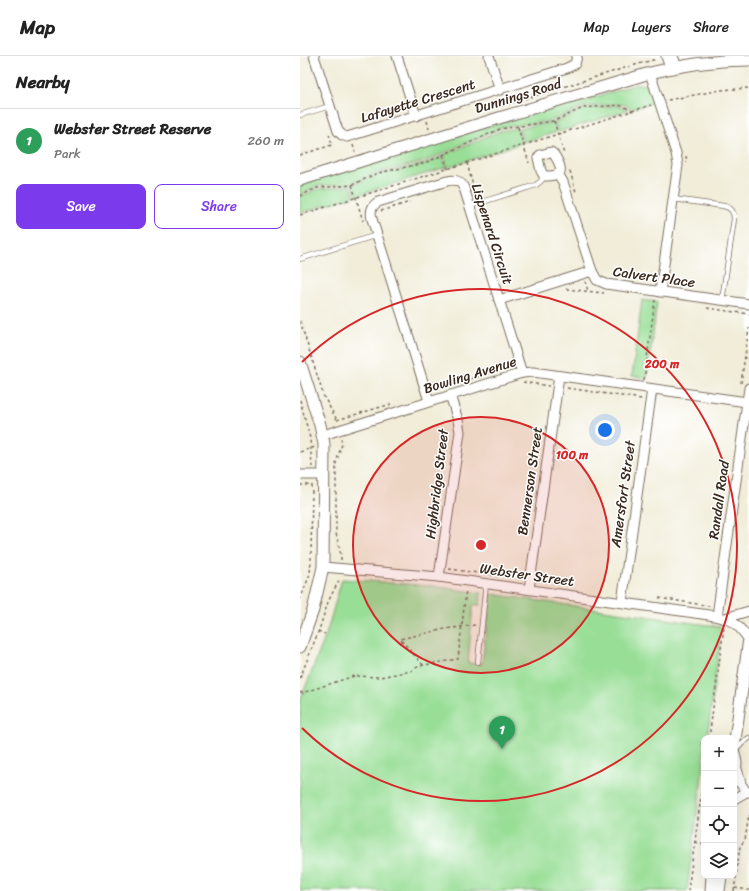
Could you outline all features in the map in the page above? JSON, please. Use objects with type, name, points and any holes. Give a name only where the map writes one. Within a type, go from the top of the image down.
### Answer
[{"type":"street","name":"Lafayette Crescent","points":[[314,56],[338,131],[344,137],[416,116],[567,68],[575,64],[577,56]]},
{"type":"street","points":[[397,56],[416,116]]},
{"type":"street","points":[[490,56],[500,90]]},
{"type":"street","points":[[666,56],[673,63]]},
{"type":"street","name":"Dunnings Road","points":[[300,180],[650,72],[673,63],[749,60]]},
{"type":"street","points":[[650,72],[677,159],[677,171],[673,198],[656,291]]},
{"type":"street","name":"Calvert Place","points":[[544,176],[540,171],[538,161],[540,155],[551,152],[556,155],[560,169],[558,174],[563,182],[587,273],[602,283],[749,304]]},
{"type":"street","points":[[544,176],[558,174]]},
{"type":"street","name":"Lispenard Circuit","points":[[429,401],[371,214],[372,208],[378,202],[447,181],[460,181],[464,188],[522,377]]},
{"type":"street","points":[[499,300],[587,273]]},
{"type":"street","points":[[300,362],[324,439],[323,567],[315,603],[302,634],[300,647]]},
{"type":"street","name":"Bowling Avenue","points":[[324,439],[429,401],[522,377],[533,372],[747,402]]},
{"type":"street","name":"Bennerson Street","points":[[529,589],[559,376]]},
{"type":"street","name":"Randall Road","points":[[717,616],[747,402],[745,386]]},
{"type":"street","name":"Amersfort Street","points":[[622,602],[647,388]]},
{"type":"street","name":"Highbridge Street","points":[[439,577],[460,432],[458,420],[450,395]]},
{"type":"street","points":[[300,475],[324,475]]},
{"type":"street","name":"Webster Street","points":[[323,567],[439,577],[717,616],[735,622],[749,640]]},
{"type":"street","name":"Webster Street","points":[[717,616],[749,611]]},
{"type":"street","points":[[737,737],[749,640]]},
{"type":"street","points":[[737,765],[740,784],[748,792],[737,798]]},
{"type":"street","points":[[711,891],[712,879]]},
{"type":"street","points":[[719,891],[721,879]]},
{"type":"lane","points":[[300,115],[330,106]]},
{"type":"lane","points":[[470,206],[536,185],[544,176]]},
{"type":"lane","points":[[673,198],[724,206],[732,209],[734,219],[722,301]]},
{"type":"lane","points":[[300,259],[377,235]]},
{"type":"lane","points":[[478,662],[486,583]]},
{"type":"lane","points":[[737,751],[749,738]]},
{"type":"path","points":[[300,215],[659,103],[706,93],[749,88]]},
{"type":"path","points":[[300,196],[317,188],[352,185],[378,173],[425,163],[500,129],[554,121],[583,108],[619,105],[632,111]]},
{"type":"path","points":[[554,121],[565,157]]},
{"type":"path","points":[[518,127],[530,165]]},
{"type":"path","points":[[300,155],[332,145],[329,134]]},
{"type":"path","points":[[685,153],[688,161],[687,169]]},
{"type":"path","points":[[443,154],[448,169]]},
{"type":"path","points":[[568,165],[577,195]]},
{"type":"path","points":[[352,185],[355,198]]},
{"type":"path","points":[[587,273],[588,291]]},
{"type":"path","points":[[560,290],[568,288],[604,293]]},
{"type":"path","points":[[522,377],[558,387],[645,400],[655,300],[650,300],[656,291]]},
{"type":"path","points":[[702,307],[749,314]]},
{"type":"path","points":[[300,321],[324,397],[336,418]]},
{"type":"path","points":[[745,386],[749,328]]},
{"type":"path","points":[[300,400],[311,448],[312,475],[310,574],[300,600]]},
{"type":"path","points":[[300,452],[311,448],[324,439],[342,439]]},
{"type":"path","points":[[341,556],[336,533],[336,463],[342,444]]},
{"type":"path","points":[[300,485],[312,485]]},
{"type":"path","points":[[441,567],[500,576]]},
{"type":"path","points":[[300,678],[319,630],[328,602],[340,577]]},
{"type":"path","points":[[300,692],[302,693],[354,676],[380,677],[411,671],[416,667],[423,665],[458,659],[466,590]]},
{"type":"path","points":[[655,598],[710,605],[717,616]]},
{"type":"path","points":[[423,665],[400,639],[471,624],[482,626]]},
{"type":"path","points":[[688,891],[701,797]]},
{"type":"path","points":[[734,891],[739,849],[746,840],[749,815]]},
{"type":"path","points":[[695,842],[701,843]]},
{"type":"path","points":[[734,888],[749,890]]},
{"type":"green space","points":[[637,84],[647,86],[649,88],[654,101],[653,103],[631,109],[626,105],[619,104],[583,107],[554,120],[500,128],[423,162],[378,172],[350,184],[317,186],[300,195],[300,185],[515,118],[579,102]]},
{"type":"green space","points":[[617,106],[624,107],[628,110],[559,132],[555,122],[583,109]]},
{"type":"green space","points":[[553,122],[557,132],[524,142],[519,128]]},
{"type":"green space","points":[[517,128],[522,143],[448,167],[444,155],[500,131]]},
{"type":"green space","points":[[442,156],[446,167],[356,196],[353,185],[378,174],[425,164]]},
{"type":"green space","points":[[351,186],[354,196],[300,213],[300,197],[317,189]]},
{"type":"green space","points":[[642,300],[657,302],[647,378],[632,376]]},
{"type":"green space","points":[[342,579],[433,586],[481,593],[480,605],[473,605],[468,663],[482,664],[491,594],[722,627],[707,735],[701,735],[701,783],[687,891],[300,891],[300,701],[326,635]]},
{"type":"place","name":"Webster Street Reserve","points":[[502,749]]}]
